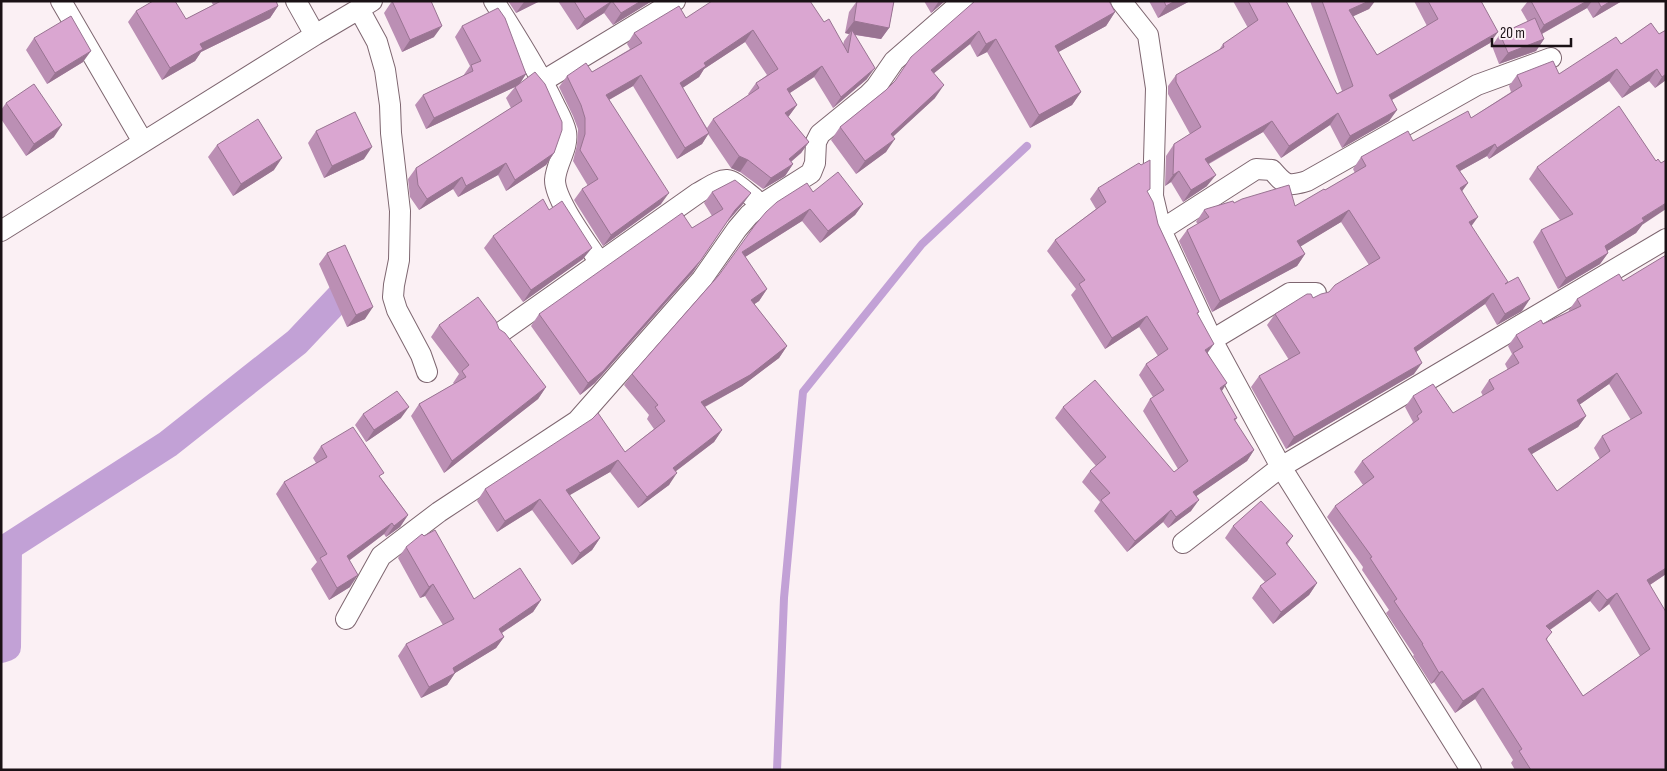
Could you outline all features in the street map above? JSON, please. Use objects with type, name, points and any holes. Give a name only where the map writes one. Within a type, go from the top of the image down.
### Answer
[{"type":"street","points":[[61,1],[143,142]]},
{"type":"street","points":[[296,1],[315,35]]},
{"type":"street","points":[[494,1],[543,81],[564,123],[566,133],[564,148],[557,167],[555,181],[558,195],[600,263]]},
{"type":"street","points":[[543,81],[676,1]]},
{"type":"street","points":[[346,619],[381,556],[439,512],[577,421],[702,279],[737,229],[762,204],[811,173],[815,163],[816,142],[820,134],[868,95],[894,61],[963,1]]},
{"type":"street","points":[[1121,1],[1148,35],[1156,88],[1153,196],[1161,230],[1212,340],[1281,467],[1471,770]]},
{"type":"street","points":[[1,231],[366,5],[385,70],[400,212],[399,260],[393,297],[421,355],[427,372]]},
{"type":"street","points":[[1161,230],[1256,169],[1272,170],[1284,184],[1292,185],[1307,181],[1477,85],[1551,58]]},
{"type":"street","points":[[500,333],[698,193],[723,179],[733,181],[762,204]]},
{"type":"street","points":[[1183,543],[1281,467],[1666,239]]},
{"type":"street","points":[[1212,340],[1290,293],[1316,293]]},
{"type":"building","points":[[153,1],[175,1],[186,19],[221,1],[276,1],[278,6],[200,44],[203,49],[170,68],[136,11]]},
{"type":"building","points":[[392,1],[431,1],[442,26],[410,40]]},
{"type":"building","points":[[574,1],[612,1],[585,19]]},
{"type":"building","points":[[612,1],[641,1],[621,13]]},
{"type":"building","points":[[712,1],[810,1],[824,22],[829,19],[848,53],[852,30],[875,68],[841,97],[822,66],[787,89],[797,105],[785,113],[809,142],[789,159],[793,164],[771,178],[748,160],[739,156],[713,119],[759,88],[756,83],[778,69],[753,30],[704,63],[706,66],[680,83],[709,133],[685,148],[641,75],[606,95],[669,193],[611,235],[582,189],[598,179],[580,150],[585,134],[585,118],[567,76],[586,63],[592,72],[642,43],[634,33],[679,6],[686,18]]},
{"type":"building","points":[[857,1],[894,1],[889,28],[854,21]]},
{"type":"building","points":[[975,1],[1109,1],[1115,12],[1055,46],[1081,92],[1039,115],[996,39],[986,44],[979,31],[931,70],[944,85],[891,134],[895,139],[865,161],[840,127],[886,90],[895,81],[911,57]]},
{"type":"building","points":[[1164,1],[1175,1],[1166,6]]},
{"type":"building","points":[[1248,1],[1286,1],[1337,94],[1353,86],[1322,1],[1369,1],[1349,10],[1377,55],[1438,19],[1428,1],[1481,1],[1498,32],[1389,95],[1397,110],[1350,136],[1338,113],[1289,146],[1272,121],[1205,159],[1216,175],[1191,190],[1179,171],[1173,175],[1174,144],[1201,127],[1176,82],[1176,75],[1224,47],[1223,44],[1258,20]]},
{"type":"building","points":[[1531,1],[1587,1],[1544,25]]},
{"type":"building","points":[[1598,1],[1611,1],[1601,7]]},
{"type":"building","points":[[498,8],[505,18],[526,74],[434,118],[423,95],[473,71],[471,65],[481,61],[462,26]]},
{"type":"building","points":[[71,16],[91,51],[55,73],[34,38]]},
{"type":"building","points":[[1535,18],[1544,39],[1508,53],[1500,34]]},
{"type":"building","points":[[1651,23],[1659,34],[1666,30],[1666,74],[1662,77],[1657,69],[1630,87],[1617,69],[1497,148],[1495,144],[1456,166],[1468,183],[1460,188],[1478,217],[1469,222],[1508,282],[1505,284],[1518,277],[1530,299],[1505,314],[1493,293],[1414,348],[1422,363],[1294,437],[1259,376],[1300,353],[1275,314],[1307,294],[1311,294],[1313,298],[1329,292],[1335,285],[1380,258],[1349,210],[1297,241],[1305,254],[1220,301],[1187,230],[1209,217],[1204,210],[1233,201],[1234,203],[1289,185],[1295,206],[1366,166],[1361,157],[1408,131],[1413,141],[1468,111],[1471,118],[1522,86],[1517,75],[1553,61],[1559,74],[1616,37],[1621,44]]},
{"type":"building","points":[[535,72],[545,84],[562,122],[562,130],[554,153],[515,180],[506,163],[466,186],[462,177],[427,199],[418,185],[416,168],[522,101],[515,87]]},
{"type":"building","points":[[34,84],[62,125],[34,144],[6,103]]},
{"type":"building","points":[[1619,106],[1656,161],[1658,159],[1661,163],[1666,160],[1666,203],[1642,218],[1644,221],[1605,246],[1608,253],[1566,278],[1541,230],[1573,214],[1537,167]]},
{"type":"building","points":[[355,112],[372,147],[332,166],[316,131]]},
{"type":"building","points":[[258,119],[282,158],[241,184],[217,145]]},
{"type":"building","points":[[1150,160],[1150,189],[1147,191],[1153,202],[1158,224],[1199,312],[1197,313],[1214,344],[1205,350],[1227,383],[1220,388],[1237,418],[1234,419],[1254,450],[1193,492],[1199,500],[1176,517],[1171,510],[1135,541],[1101,500],[1110,493],[1090,471],[1106,457],[1063,407],[1095,380],[1174,472],[1188,461],[1150,399],[1164,390],[1146,364],[1168,349],[1147,316],[1112,338],[1079,284],[1085,280],[1055,240],[1106,202],[1098,188],[1139,163],[1141,165]]},
{"type":"building","points":[[838,172],[863,204],[828,231],[810,209],[742,252],[767,289],[751,300],[787,346],[750,375],[701,402],[722,430],[673,468],[677,473],[647,497],[618,460],[566,490],[600,538],[580,553],[540,499],[505,521],[485,489],[592,419],[598,413],[625,452],[665,421],[655,407],[658,405],[632,374],[719,275],[766,212],[777,202],[807,183],[813,192]]},
{"type":"building","points":[[735,180],[751,193],[735,210],[701,260],[603,371],[588,383],[539,314],[682,213],[692,228],[723,209],[712,192]]},
{"type":"building","points":[[543,199],[549,210],[562,201],[592,248],[531,290],[493,236]]},
{"type":"building","points":[[345,245],[373,307],[356,315],[327,253]]},
{"type":"building","points":[[1666,255],[1666,568],[1647,580],[1666,612],[1666,770],[1531,770],[1519,751],[1522,749],[1483,688],[1463,701],[1442,671],[1439,673],[1423,644],[1394,601],[1397,599],[1370,558],[1372,557],[1335,506],[1374,477],[1362,461],[1419,419],[1417,416],[1422,412],[1413,396],[1433,384],[1453,413],[1494,389],[1489,380],[1519,363],[1513,353],[1523,347],[1516,335],[1541,320],[1543,324],[1581,306],[1577,299],[1619,274],[1623,281]],"holes":[[[1617,373],[1642,413],[1602,436],[1610,451],[1557,491],[1528,449],[1586,416],[1577,400]],[[1598,590],[1607,600],[1617,593],[1650,649],[1583,696],[1546,639],[1552,632],[1546,626]]]},
{"type":"building","points":[[478,297],[496,321],[499,329],[505,333],[546,387],[452,461],[419,404],[466,377],[462,371],[469,365],[439,325]]},
{"type":"building","points":[[397,391],[409,407],[374,430],[363,414]]},
{"type":"building","points":[[353,427],[384,473],[379,476],[408,515],[394,526],[392,523],[347,556],[358,575],[337,588],[320,558],[327,554],[284,482],[327,457],[321,446]]},
{"type":"building","points":[[1261,501],[1293,536],[1286,543],[1317,583],[1281,612],[1260,586],[1276,574],[1233,526]]},
{"type":"building","points":[[435,530],[474,599],[520,568],[541,600],[499,629],[504,637],[453,668],[455,673],[429,687],[406,644],[454,619],[433,584],[429,587],[406,547],[422,534],[424,536]]},
{"type":"waterway","points":[[777,770],[784,598],[803,392],[922,244],[1027,146]]},
{"type":"waterway","points":[[1,649],[7,647],[8,547],[168,444],[297,342],[349,287]]}]
